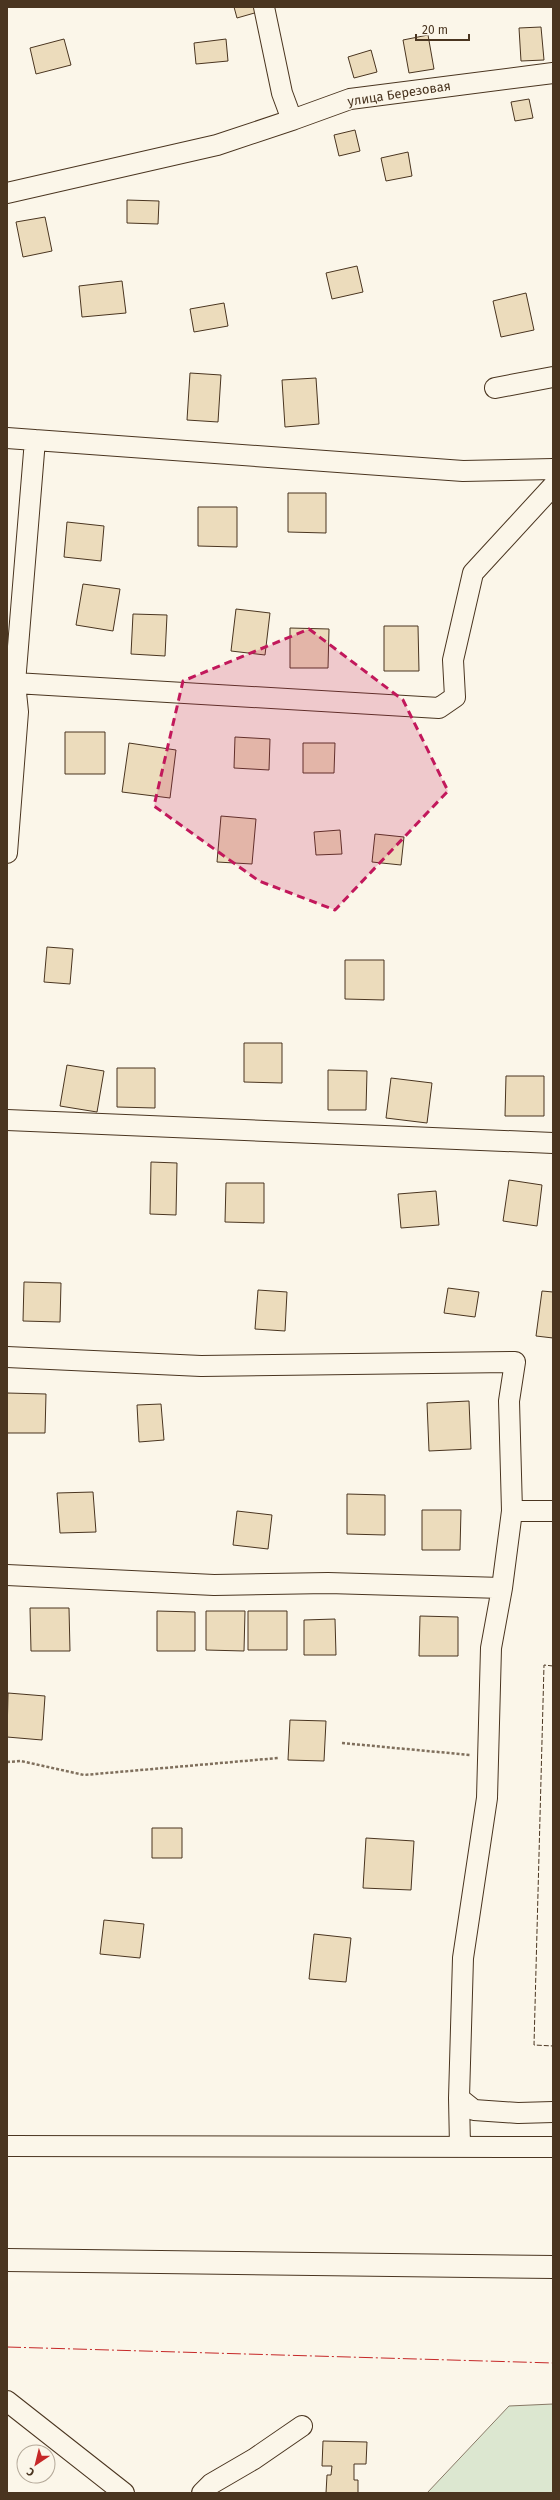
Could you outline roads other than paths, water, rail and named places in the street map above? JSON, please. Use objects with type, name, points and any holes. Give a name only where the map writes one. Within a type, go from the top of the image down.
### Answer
[{"type":"main road","points":[[7,2260],[553,2266]]},
{"type":"street","points":[[264,7],[282,93],[292,120]]},
{"type":"street","name":"улица Березовая","points":[[7,193],[217,145],[350,99],[553,73]]},
{"type":"street","points":[[495,388],[553,377]]},
{"type":"street","points":[[7,438],[463,471],[553,468]]},
{"type":"street","points":[[7,853],[18,712],[11,683],[35,440]]},
{"type":"street","points":[[11,683],[440,708],[455,697],[454,660],[473,573],[553,486]]},
{"type":"street","points":[[7,1120],[553,1143]]},
{"type":"street","points":[[7,1357],[201,1366],[515,1362],[509,1401],[512,1511],[502,1588],[491,1648],[487,1798],[463,1958],[458,2098],[460,2146]]},
{"type":"street","points":[[512,1511],[553,1511]]},
{"type":"street","points":[[7,1575],[214,1585],[328,1583],[502,1588]]},
{"type":"street","points":[[458,2098],[474,2110],[518,2113],[553,2112]]},
{"type":"street","points":[[7,2146],[553,2147]]},
{"type":"street","points":[[7,2401],[124,2493]]},
{"type":"street","points":[[202,2493],[211,2484],[254,2459],[302,2426]]}]
